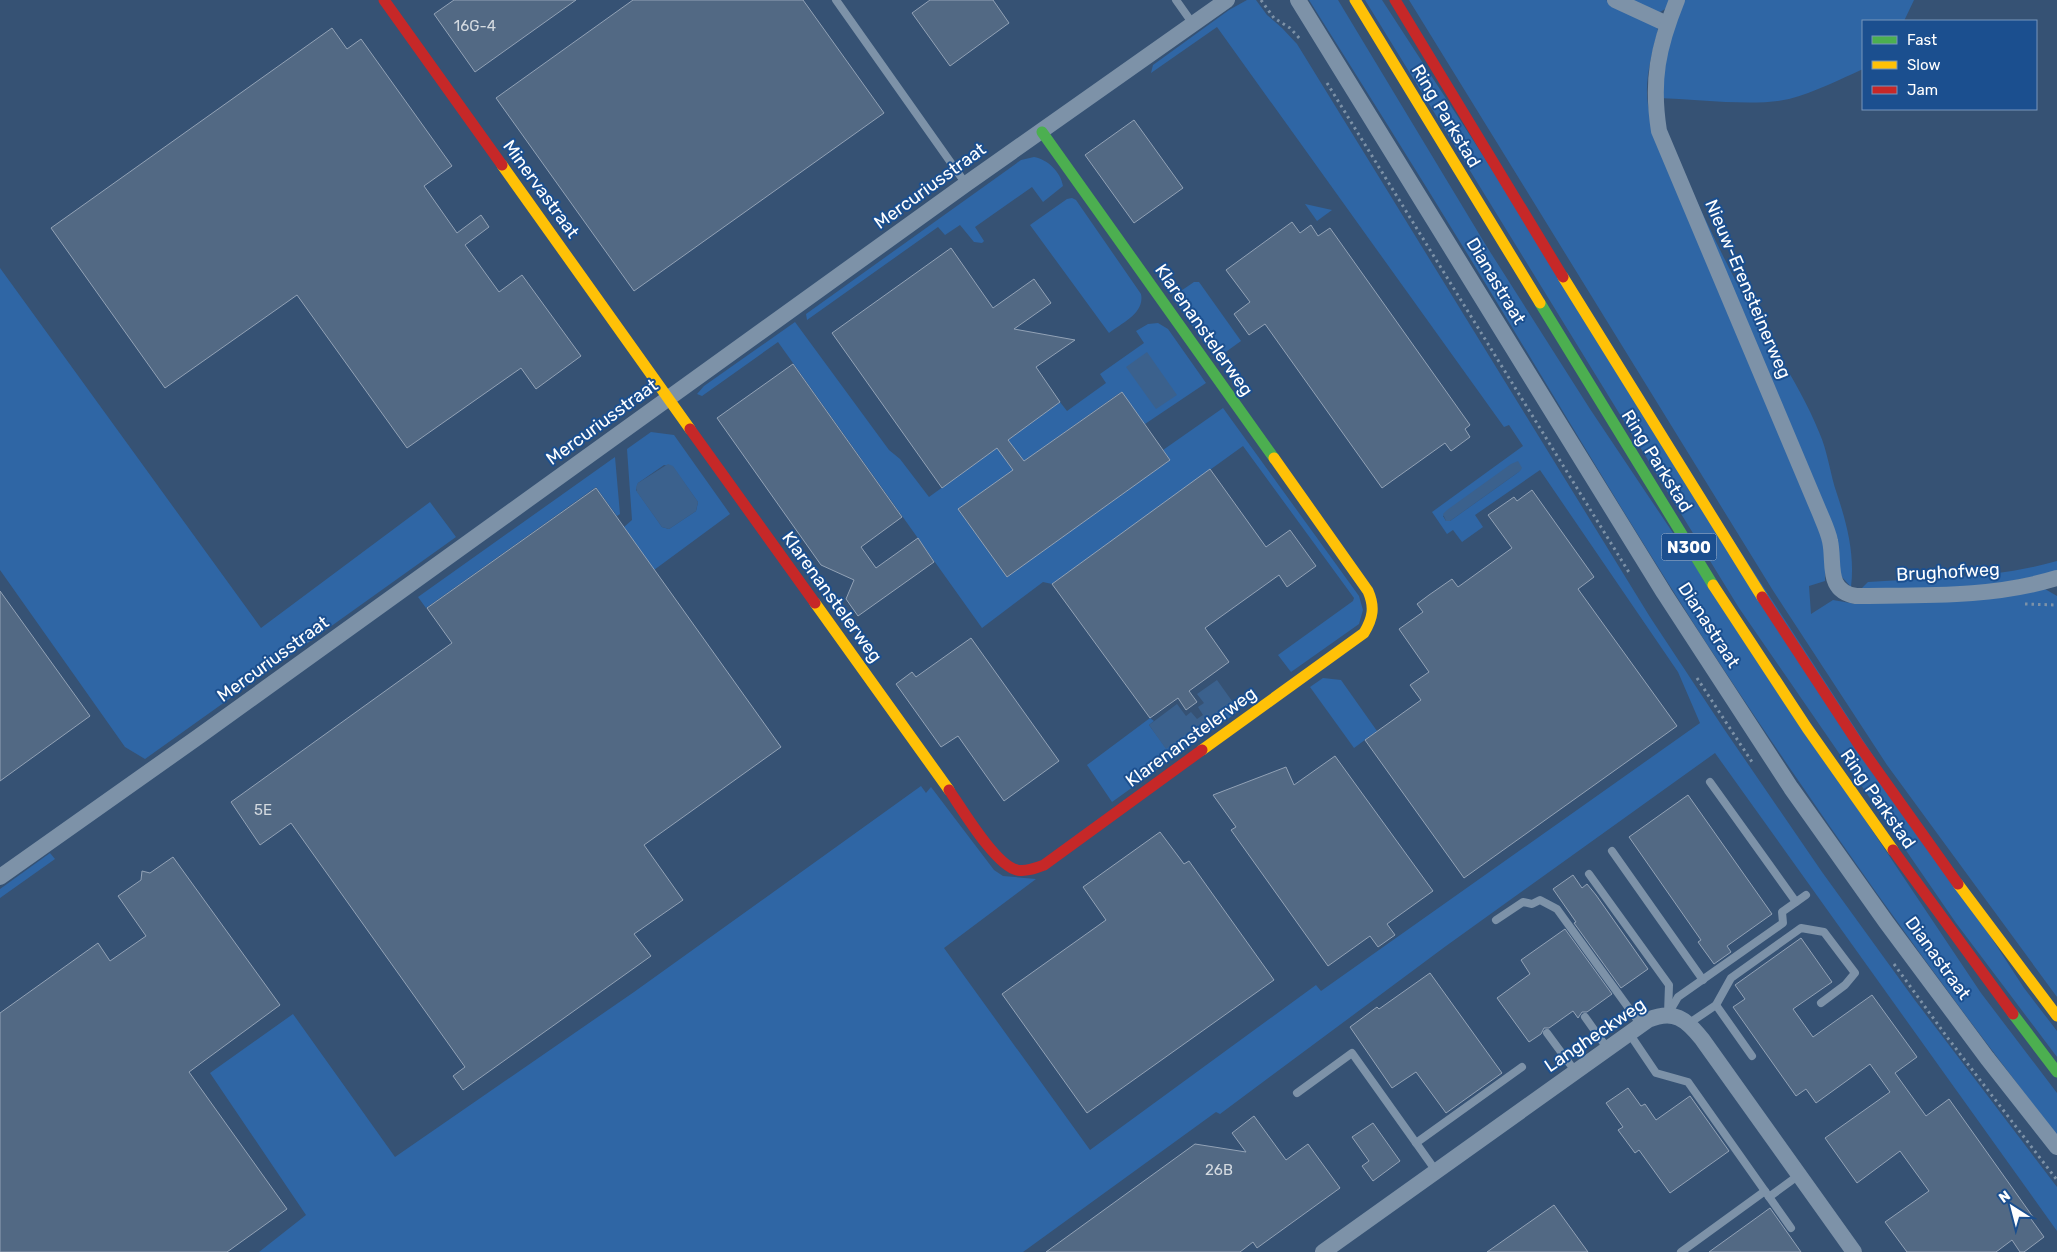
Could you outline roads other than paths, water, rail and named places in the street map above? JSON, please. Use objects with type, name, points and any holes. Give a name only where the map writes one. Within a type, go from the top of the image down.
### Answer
[{"type":"main road","name":"Minervastraat","points":[[384,0],[669,399]]},
{"type":"main road","name":"Ring Parkstad","points":[[1355,0],[1702,569],[1807,728],[1914,880],[2057,1072]]},
{"type":"main road","name":"Ring Parkstad","points":[[1395,0],[1639,402],[1732,551],[1834,707],[1941,860],[2057,1016]]},
{"type":"main road","name":"Klarenanstelerweg","points":[[669,399],[994,854],[1010,869],[1021,872],[1030,871],[1044,865],[1364,633],[1372,620],[1375,610],[1373,600],[1368,591],[1042,132]]},
{"type":"street","name":"Mercuriusstraat","points":[[0,877],[669,399],[966,184],[1226,0]]},
{"type":"street","name":"Dianastraat","points":[[1298,0],[1664,593],[1791,788],[1886,922],[1987,1058],[2057,1147]]},
{"type":"street","points":[[1615,0],[1667,24]]},
{"type":"street","name":"Nieuw-Erensteinerweg","points":[[1677,0],[1667,24],[1656,72],[1655,104],[1659,131],[1819,511],[1830,541],[1834,578],[1840,590]]},
{"type":"street","name":"Brughofweg","points":[[1840,590],[1856,596],[1992,592],[2018,588],[2057,578]]},
{"type":"street","name":"Langheckweg","points":[[1323,1252],[1607,1048],[1660,1014],[1668,1014],[1682,1019],[1702,1039],[1854,1252]]},
{"type":"lane","points":[[836,0],[966,184]]},
{"type":"lane","points":[[1176,0],[1193,24]]},
{"type":"lane","points":[[1710,782],[1796,902]]},
{"type":"lane","points":[[1612,851],[1703,980]]},
{"type":"lane","points":[[1589,874],[1669,985],[1668,1014]]},
{"type":"lane","points":[[1668,1014],[1678,998],[1783,923],[1782,912],[1806,895]]},
{"type":"lane","points":[[1496,920],[1523,902],[1532,904],[1540,900],[1557,909],[1635,1029],[1656,1073],[1688,1082],[1791,1228]]},
{"type":"lane","points":[[1688,1024],[1716,1005],[1731,978],[1801,928],[1824,932],[1855,973],[1845,985],[1821,1002]]},
{"type":"lane","points":[[1716,1005],[1752,1056]]},
{"type":"lane","points":[[1585,1017],[1607,1048]]},
{"type":"lane","points":[[1547,1033],[1575,1071]]},
{"type":"lane","points":[[1297,1092],[1352,1053],[1436,1170]]},
{"type":"lane","points":[[1416,1143],[1522,1067]]},
{"type":"lane","points":[[1681,1252],[1767,1194],[1799,1175]]}]
